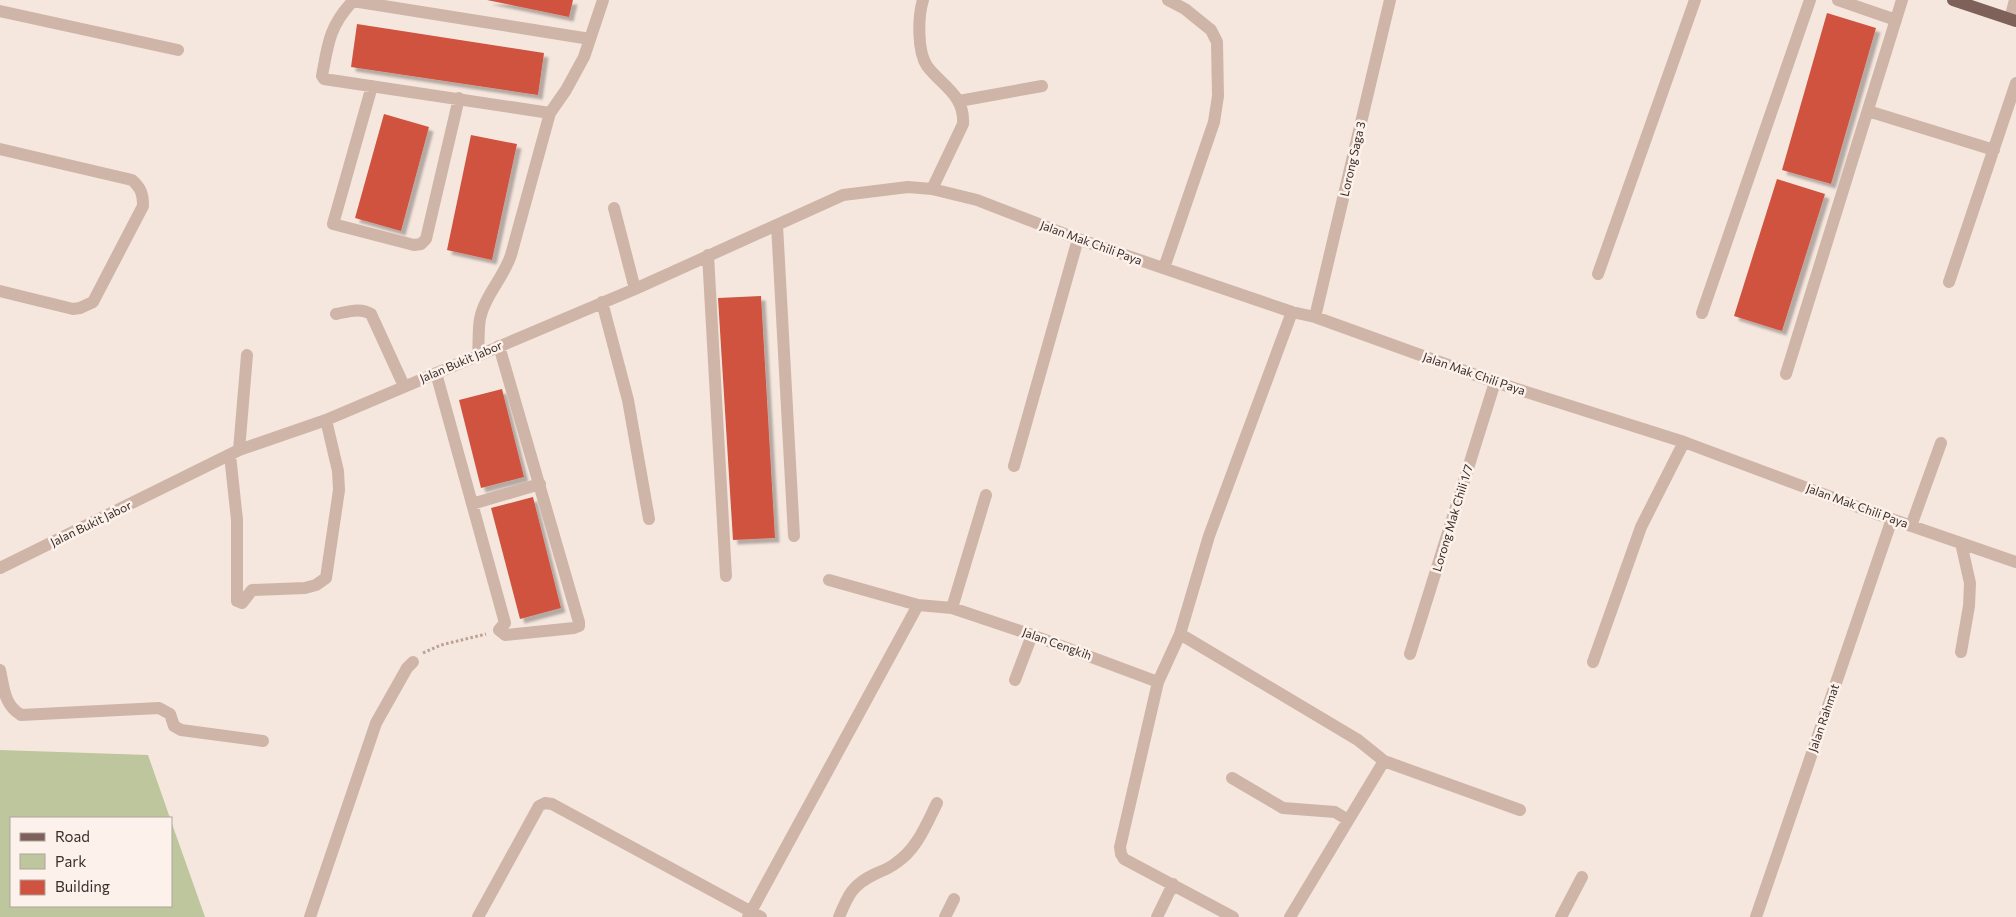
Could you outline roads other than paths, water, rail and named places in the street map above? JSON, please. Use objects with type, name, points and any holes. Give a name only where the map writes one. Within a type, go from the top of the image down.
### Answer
[{"type":"main road","points":[[1953,0],[2013,20]]},
{"type":"street","points":[[478,355],[480,320],[487,301],[504,273],[511,255],[550,113],[574,76],[590,39],[603,0]]},
{"type":"street","points":[[923,0],[919,19],[923,58],[959,101],[964,114],[964,124],[932,189]]},
{"type":"street","points":[[1164,268],[1214,122],[1218,96],[1217,42],[1211,30],[1185,9],[1168,0]]},
{"type":"street","name":"Lorong Saga 3","points":[[1315,317],[1390,0]]},
{"type":"street","points":[[1598,274],[1695,0]]},
{"type":"street","points":[[1702,313],[1810,0]]},
{"type":"street","points":[[1838,0],[1896,20]]},
{"type":"street","points":[[1786,374],[1902,0]]},
{"type":"street","points":[[2013,20],[2015,0]]},
{"type":"street","points":[[550,113],[324,79],[322,76],[328,39],[339,16],[352,2],[590,39]]},
{"type":"street","points":[[0,11],[178,50]]},
{"type":"street","points":[[1950,282],[2016,83]]},
{"type":"street","points":[[372,86],[333,224],[414,245],[421,244],[426,239],[459,98]]},
{"type":"street","points":[[959,101],[1042,86]]},
{"type":"street","points":[[1868,111],[1994,150]]},
{"type":"street","points":[[0,148],[132,180],[139,187],[143,196],[143,206],[93,302],[73,309],[0,292]]},
{"type":"street","name":"Jalan Bukit Jabor","points":[[0,568],[234,453],[326,420],[635,288],[844,195],[901,187],[932,189]]},
{"type":"street","name":"Jalan Mak Chili Paya","points":[[932,189],[977,200],[1078,239],[1292,312],[1315,317],[1496,382],[1684,442],[1911,526],[2016,562]]},
{"type":"street","points":[[614,208],[635,288]]},
{"type":"street","points":[[777,225],[794,536]]},
{"type":"street","points":[[1014,466],[1078,239]]},
{"type":"street","points":[[708,255],[726,576]]},
{"type":"street","points":[[602,302],[628,400],[649,519]]},
{"type":"street","points":[[336,314],[366,310],[371,314],[404,386]]},
{"type":"street","points":[[1233,917],[1124,858],[1120,847],[1158,682],[1180,634],[1209,536],[1292,312]]},
{"type":"street","points":[[436,372],[505,623],[499,630],[504,635],[579,626],[540,484],[499,346]]},
{"type":"street","points":[[247,355],[234,453],[237,520],[237,601],[242,603],[252,590],[260,588],[304,588],[316,585],[326,578],[338,490],[338,472],[326,420]]},
{"type":"street","name":"Lorong Mak Chili 1/7","points":[[1410,654],[1496,382]]},
{"type":"street","points":[[1593,662],[1642,527],[1684,442]]},
{"type":"street","points":[[1911,526],[1941,443]]},
{"type":"street","points":[[472,504],[540,484]]},
{"type":"street","points":[[952,608],[986,495]]},
{"type":"street","name":"Jalan Rahmat","points":[[1756,917],[1892,519]]},
{"type":"street","points":[[1961,543],[1970,583],[1969,606],[1961,652]]},
{"type":"street","name":"Jalan Cengkih","points":[[830,580],[918,604],[952,608],[1032,635],[1158,682]]},
{"type":"street","points":[[478,917],[539,806],[545,803],[552,804],[754,915],[918,604]]},
{"type":"street","points":[[1180,634],[1358,740],[1384,761],[1520,810]]},
{"type":"street","points":[[1015,680],[1032,635]]},
{"type":"street","points":[[310,917],[376,723],[407,668],[413,662]]},
{"type":"street","points":[[0,670],[7,702],[13,710],[21,715],[159,708],[170,714],[174,726],[181,730],[263,741]]},
{"type":"street","points":[[1290,917],[1384,761]]},
{"type":"street","points":[[1232,778],[1283,808],[1335,812],[1348,820]]},
{"type":"street","points":[[839,917],[848,894],[854,887],[862,880],[896,864],[907,854],[919,839],[937,803]]},
{"type":"street","points":[[1561,917],[1582,877]]},
{"type":"street","points":[[1156,917],[1173,884]]},
{"type":"street","points":[[945,917],[954,899]]}]
